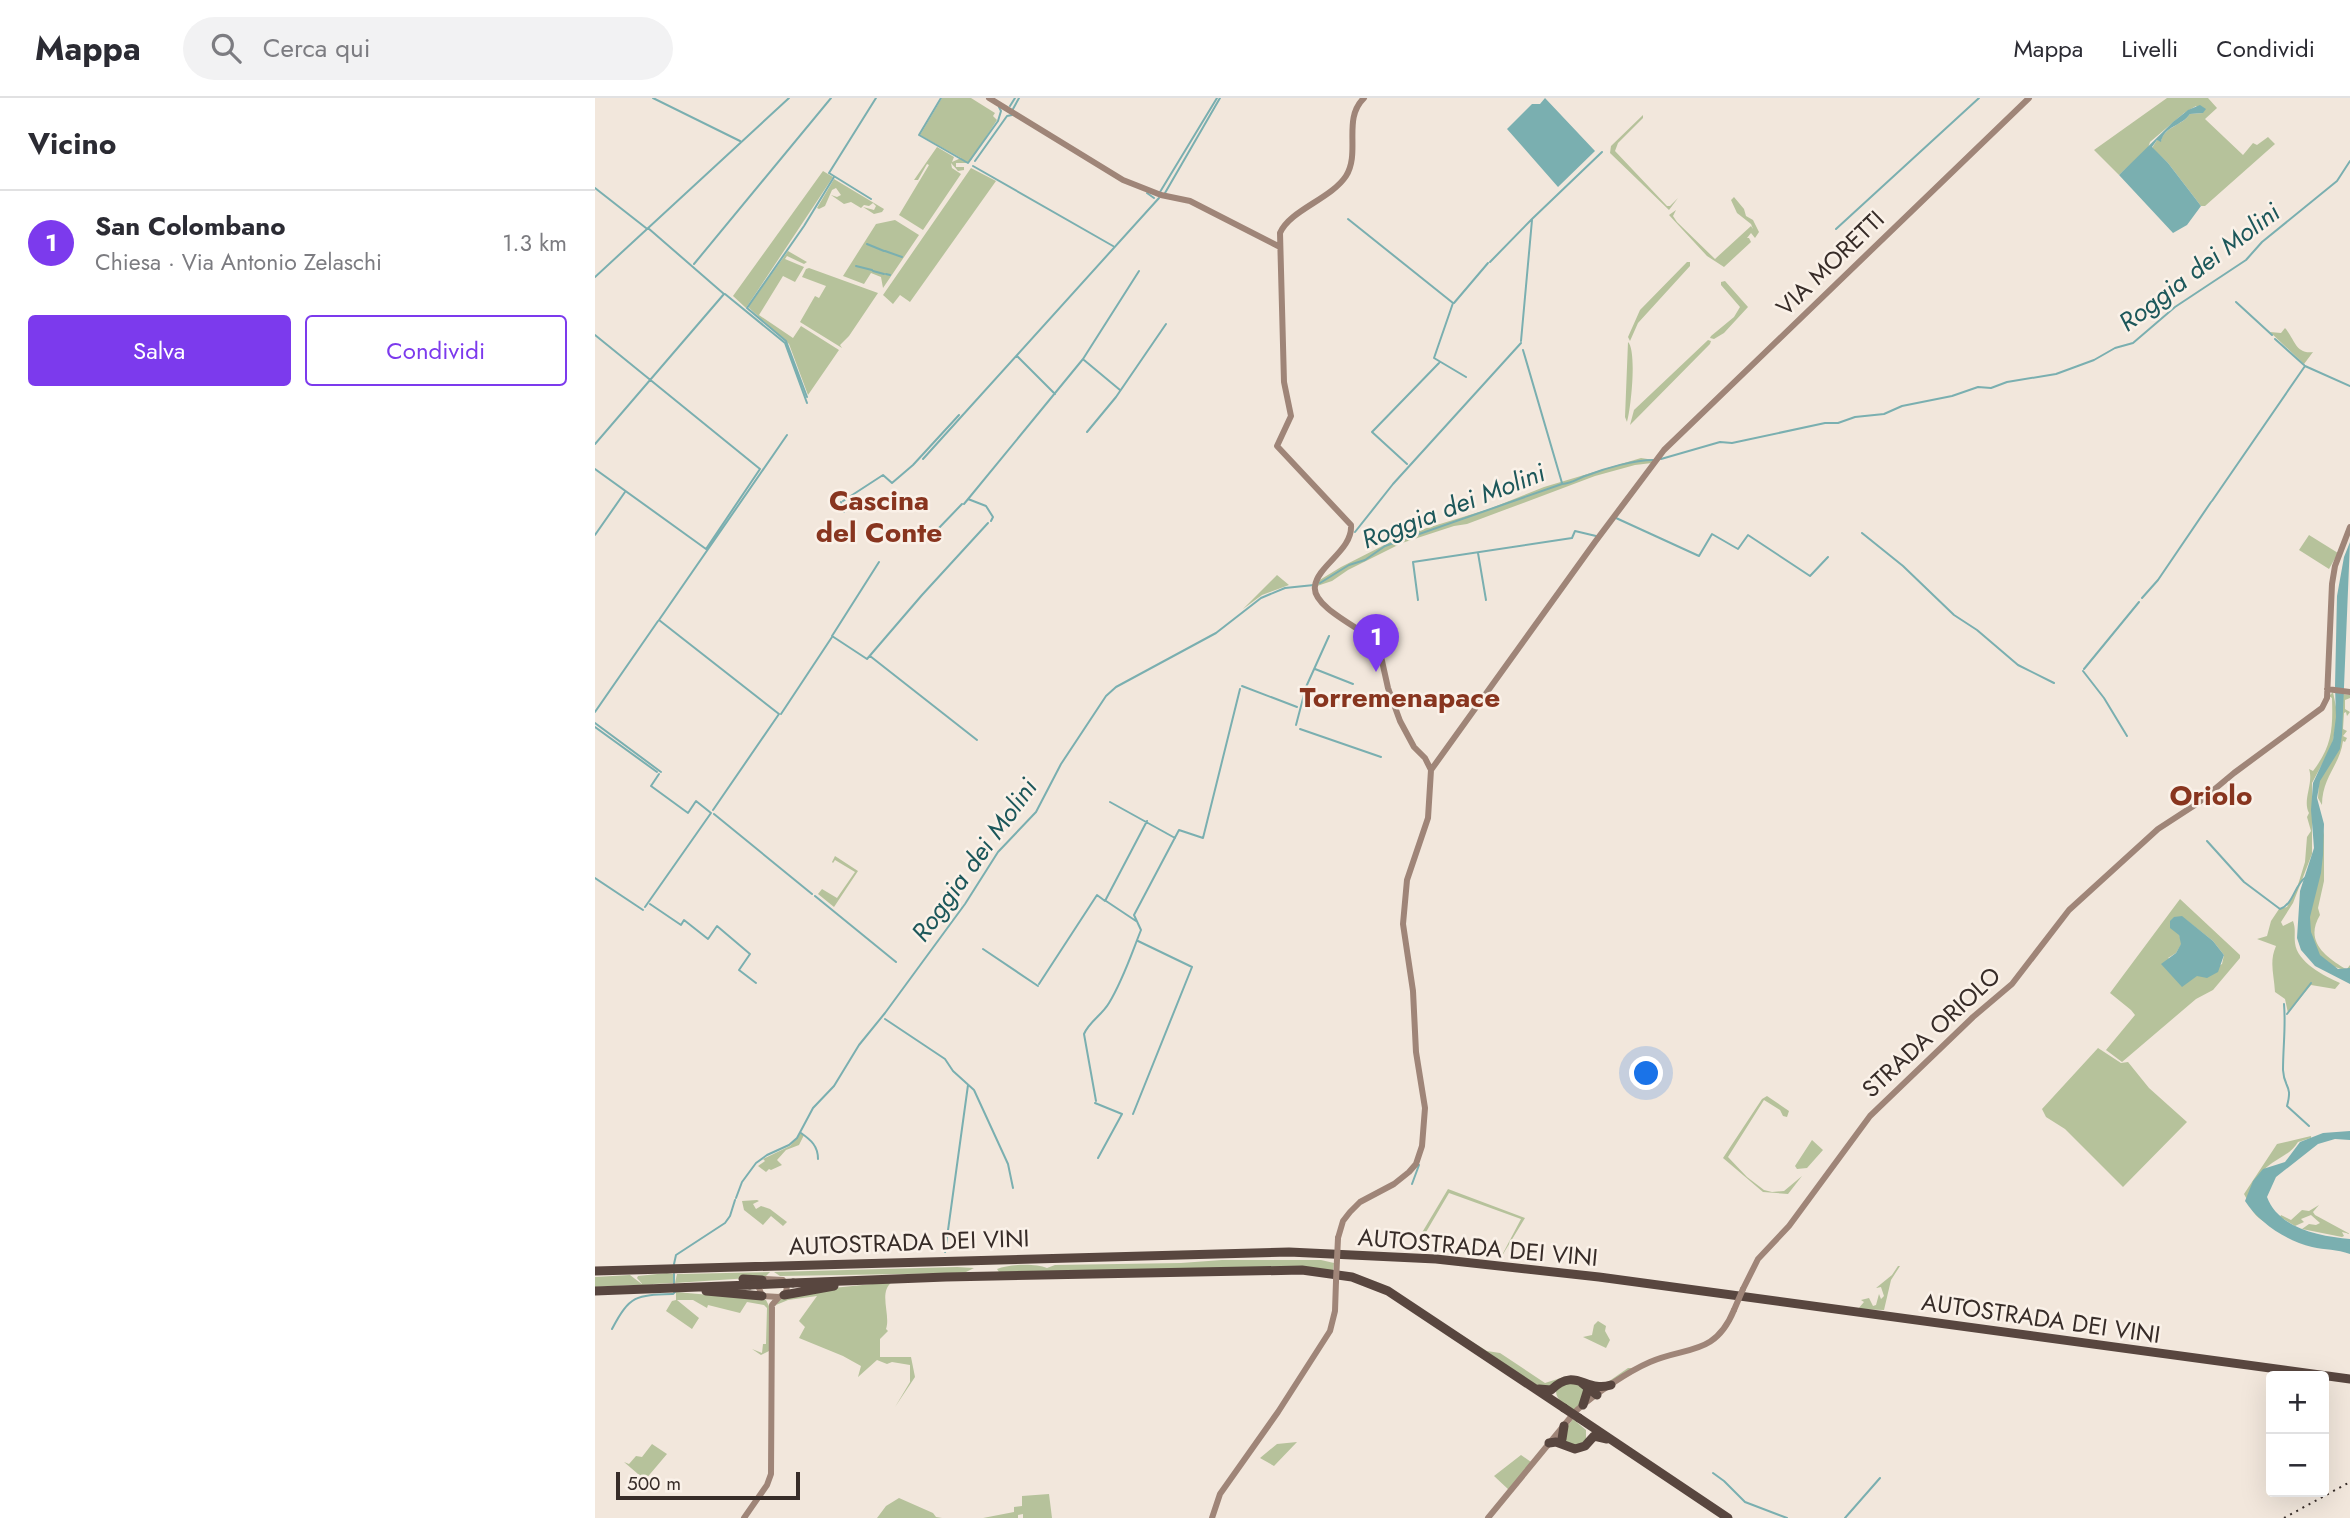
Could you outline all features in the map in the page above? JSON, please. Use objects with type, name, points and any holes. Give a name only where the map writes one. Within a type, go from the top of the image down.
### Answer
[{"type":"highway","name":"AUTOSTRADA DEI VINI","points":[[595,1273],[1220,1253],[1388,1256],[1490,1264],[1587,1276],[2350,1381]]},
{"type":"highway","name":"AUTOSTRADA DEI VINI","points":[[595,1273],[1200,1257],[1393,1260],[1478,1266],[1594,1280],[2266,1372]]},
{"type":"highway","points":[[595,1291],[871,1280],[1302,1270],[1331,1272],[1369,1282],[1388,1291],[1728,1518]]},
{"type":"highway","points":[[781,1279],[797,1277],[871,1280]]},
{"type":"highway","points":[[673,1288],[692,1283],[762,1280]]},
{"type":"highway","points":[[781,1296],[868,1283],[871,1280]]},
{"type":"highway","points":[[673,1288],[764,1296]]},
{"type":"highway","points":[[1535,1388],[1549,1391],[1565,1380],[1590,1387],[1611,1385]]},
{"type":"highway","name":"AUTOSTRADA DEI VINI","points":[[2329,1380],[2350,1381]]},
{"type":"highway","points":[[1555,1386],[1555,1398],[1564,1408]]},
{"type":"highway","points":[[1590,1387],[1597,1395]]},
{"type":"highway","points":[[1590,1387],[1577,1417],[1556,1443],[1579,1449],[1597,1436],[1611,1439]]},
{"type":"highway","points":[[1577,1417],[1589,1431],[1588,1441]]},
{"type":"street","points":[[989,98],[1123,180],[1161,195],[1190,201],[1280,247]]},
{"type":"street","points":[[1212,1518],[1220,1494],[1278,1412],[1330,1331],[1335,1311],[1338,1238],[1343,1221],[1360,1202],[1394,1184],[1409,1172],[1416,1164],[1422,1146],[1425,1108],[1416,1052],[1413,991],[1403,924],[1406,880],[1428,818],[1431,770],[1400,721],[1388,688],[1378,643],[1319,600],[1315,585],[1345,543],[1351,529],[1348,521],[1277,446],[1291,416],[1284,382],[1280,233],[1285,225],[1332,190],[1348,172],[1352,157],[1353,116],[1364,98]]},
{"type":"street","name":"VIA MORETTI","points":[[1431,770],[1656,460],[2029,98]]},
{"type":"street","points":[[2349,692],[2327,689],[2332,584],[2335,566],[2350,527]]},
{"type":"street","name":"STRADA ORIOLO","points":[[1577,1417],[1597,1395],[1649,1363],[1691,1352],[1711,1341],[1725,1327],[1758,1259],[1789,1226],[1875,1110],[1973,1017],[2012,984],[2069,910],[2167,822],[2198,803],[2317,712],[2324,704],[2327,689]]},
{"type":"street","points":[[744,1518],[771,1474],[772,1305],[758,1288],[762,1280],[781,1279],[788,1288],[772,1305]]},
{"type":"street","points":[[764,1296],[781,1296]]},
{"type":"street","points":[[1488,1518],[1556,1443]]},
{"type":"green space","points":[[942,98],[971,98],[995,113],[993,116],[997,120],[971,160],[956,163],[956,167],[964,167],[964,170],[958,171],[951,163],[952,168],[961,174],[923,230],[899,215],[929,165],[927,164],[918,180],[914,180],[937,147],[954,157],[952,162],[961,158],[920,135]]},
{"type":"green space","points":[[2167,98],[2208,98],[2217,108],[2205,119],[2243,155],[2253,143],[2257,145],[2268,137],[2275,144],[2205,206],[2201,206],[2168,163],[2152,148],[2157,140],[2161,141],[2166,132],[2190,114],[2203,113],[2196,106],[2150,142],[2148,148],[2119,175],[2094,150]]},
{"type":"green space","points":[[1643,115],[1618,143],[1615,151],[1667,206],[1678,198],[1669,210],[1610,153],[1611,146]]},
{"type":"green space","points":[[971,168],[996,181],[910,302],[900,295],[893,304],[883,295]]},
{"type":"green space","points":[[823,171],[833,177],[746,308],[733,296]]},
{"type":"green space","points":[[834,179],[884,209],[874,214],[863,207],[874,210],[876,206],[873,203],[864,205],[861,208],[851,202],[844,204],[831,195],[841,195],[836,188],[832,190],[825,206],[817,208]]},
{"type":"green space","points":[[1734,197],[1759,232],[1755,238],[1751,233],[1747,238],[1751,242],[1724,267],[1707,256],[1669,215],[1676,210],[1673,216],[1677,222],[1715,259],[1751,226],[1753,229],[1751,224],[1737,213],[1731,200]]},
{"type":"green space","points":[[895,220],[919,235],[883,288],[881,277],[871,273],[864,284],[843,276],[876,224]]},
{"type":"green space","points":[[788,251],[807,262],[804,264],[787,256],[785,259],[804,267],[795,282],[783,276],[759,315],[793,338],[801,326],[839,350],[808,395],[789,344],[748,307]]},
{"type":"green space","points":[[1690,262],[1690,266],[1638,323],[1630,341],[1628,337],[1640,310]]},
{"type":"green space","points":[[809,268],[878,293],[840,345],[842,348],[800,322],[815,296],[819,298],[826,286],[802,277]]},
{"type":"green space","points":[[1725,281],[1748,307],[1724,333],[1714,339],[1710,338],[1711,336],[1734,317],[1740,307],[1721,285],[1721,282]]},
{"type":"green space","points":[[2285,328],[2302,351],[2313,352],[2304,364],[2270,332],[2281,333]]},
{"type":"green space","points":[[1708,340],[1711,341],[1710,344],[1630,425],[1634,410]]},
{"type":"green space","points":[[1628,342],[1633,368],[1627,422],[1625,417]]},
{"type":"green space","points":[[1641,458],[1654,460],[1652,463],[1595,476],[1467,524],[1402,543],[1332,581],[1317,586],[1318,581],[1341,567],[1404,535],[1489,509],[1544,487]]},
{"type":"green space","points":[[2309,535],[2338,553],[2329,569],[2299,550]]},
{"type":"green space","points":[[1277,575],[1289,585],[1262,595],[1243,609]]},
{"type":"green space","points":[[2333,692],[2337,712],[2336,738],[2312,783],[2312,854],[2293,903],[2281,922],[2283,926],[2293,921],[2297,950],[2306,962],[2340,983],[2335,989],[2311,985],[2288,1013],[2285,999],[2275,992],[2272,963],[2276,946],[2257,939],[2267,936],[2271,921],[2279,909],[2287,907],[2297,888],[2305,862],[2307,837],[2311,831],[2307,817],[2309,769],[2313,771],[2328,745],[2332,719],[2332,698],[2329,696]]},
{"type":"green space","points":[[2342,694],[2350,695],[2350,698],[2345,700],[2345,709],[2350,712],[2347,716],[2346,712],[2344,713],[2343,729],[2347,731],[2343,736],[2347,738],[2343,741],[2325,787],[2322,805],[2318,798],[2319,781],[2328,766]]},
{"type":"green space","points":[[2324,830],[2324,881],[2315,939],[2323,952],[2336,963],[2347,969],[2350,965],[2350,972],[2323,963],[2315,948],[2306,918]]},
{"type":"green space","points":[[835,856],[858,871],[834,907],[818,894],[822,889],[837,898],[855,872],[835,860],[833,863]]},
{"type":"green space","points":[[2180,899],[2240,955],[2213,990],[2196,999],[2122,1062],[2106,1050],[2135,1015],[2110,993]],"holes":[[[2185,919],[2213,941],[2224,955],[2222,964],[2197,976],[2168,958],[2176,953],[2182,943],[2179,935]]]},
{"type":"green space","points":[[2098,1048],[2121,1063],[2128,1062],[2149,1088],[2187,1122],[2123,1187],[2065,1129],[2046,1117],[2042,1109]]},
{"type":"green space","points":[[1767,1096],[1789,1111],[1787,1117],[1764,1100],[1728,1157],[1764,1190],[1784,1191],[1802,1176],[1788,1194],[1763,1192],[1723,1158],[1762,1099]]},
{"type":"green space","points":[[801,1133],[804,1135],[799,1145],[786,1150],[777,1160],[782,1165],[766,1172],[758,1166],[765,1161],[763,1159],[790,1146]]},
{"type":"green space","points":[[2311,1136],[2298,1142],[2264,1170],[2265,1222],[2254,1213],[2244,1194],[2277,1144]]},
{"type":"green space","points":[[1812,1140],[1823,1150],[1807,1168],[1797,1169],[1795,1166]]},
{"type":"green space","points":[[1448,1189],[1525,1218],[1500,1259],[1521,1219],[1449,1193],[1419,1244],[1419,1249],[1428,1251],[1416,1249],[1417,1241]]},
{"type":"green space","points":[[742,1201],[759,1201],[753,1204],[756,1209],[761,1206],[770,1209],[787,1222],[783,1226],[771,1216],[763,1225],[744,1210]]},
{"type":"green space","points":[[2319,1205],[2313,1212],[2315,1215],[2350,1234],[2342,1232],[2342,1237],[2302,1229],[2309,1224],[2320,1223],[2311,1215],[2301,1219],[2304,1222],[2295,1226],[2280,1217],[2281,1215],[2291,1220],[2302,1210],[2309,1211]]},
{"type":"green space","points":[[1321,1260],[1334,1263],[1333,1271],[1318,1268],[999,1272],[997,1269],[1022,1265],[1047,1268],[1055,1265]]},
{"type":"green space","points":[[1898,1266],[1891,1280],[1884,1310],[1858,1309],[1864,1302],[1861,1300],[1869,1298],[1873,1306],[1876,1305],[1879,1294],[1881,1299],[1884,1296],[1881,1287],[1876,1288],[1892,1275]]},
{"type":"green space","points":[[974,1268],[964,1273],[780,1276],[774,1272]]},
{"type":"green space","points":[[770,1272],[765,1277],[675,1283],[677,1274]]},
{"type":"green space","points":[[673,1274],[673,1283],[643,1285],[638,1276]]},
{"type":"green space","points":[[630,1275],[642,1285],[595,1287],[595,1277]]},
{"type":"green space","points":[[892,1282],[885,1298],[888,1331],[880,1339],[880,1357],[911,1357],[915,1377],[895,1407],[910,1382],[910,1365],[892,1362],[887,1364],[877,1360],[858,1377],[861,1366],[799,1338],[805,1327],[799,1321],[817,1296],[788,1300],[776,1305],[780,1299],[833,1288]]},
{"type":"green space","points":[[676,1292],[766,1300],[770,1308],[769,1351],[761,1355],[752,1349],[762,1353],[763,1344],[766,1344],[767,1308],[764,1305],[747,1302],[740,1313],[708,1305],[707,1308],[693,1300],[677,1300],[699,1318],[692,1329],[666,1311],[672,1301],[676,1300]]},
{"type":"green space","points":[[1598,1321],[1606,1326],[1605,1331],[1610,1340],[1606,1348],[1583,1337],[1592,1335],[1594,1325]]},
{"type":"green space","points":[[1444,1324],[1487,1351],[1500,1353],[1545,1383],[1567,1376],[1605,1384],[1632,1368],[1607,1385],[1566,1377],[1544,1390]]},
{"type":"green space","points":[[1563,1382],[1584,1386],[1584,1399],[1574,1411],[1556,1394]]},
{"type":"green space","points":[[1573,1419],[1586,1430],[1586,1439],[1581,1445],[1566,1444],[1563,1432]]},
{"type":"green space","points":[[1297,1442],[1274,1466],[1260,1458],[1277,1444]]},
{"type":"green space","points":[[652,1444],[667,1454],[645,1480],[624,1462],[629,1464],[636,1456],[642,1457]]},
{"type":"green space","points":[[1521,1455],[1531,1462],[1509,1490],[1494,1476]]},
{"type":"green space","points":[[1049,1494],[1052,1518],[1023,1518],[1023,1514],[1018,1515],[1018,1518],[983,1518],[1014,1512],[1014,1507],[1022,1506],[1022,1496]]},
{"type":"green space","points":[[899,1498],[942,1518],[877,1518],[886,1506]]},
{"type":"water","points":[[1545,98],[1595,151],[1558,187],[1507,129],[1532,104],[1540,104]]},
{"type":"water","points":[[2200,105],[2206,109],[2203,113],[2190,114],[2169,129],[2161,142],[2157,140],[2152,147],[2201,206],[2187,225],[2173,233],[2119,175],[2173,122],[2188,110]]},
{"type":"water","points":[[2350,542],[2342,735],[2340,749],[2320,781],[2317,798],[2324,824],[2323,855],[2310,917],[2311,932],[2320,955],[2338,969],[2350,968],[2350,984],[2315,966],[2301,950],[2297,938],[2300,891],[2314,848],[2311,810],[2313,783],[2333,740],[2336,717],[2337,596],[2344,557]]},
{"type":"water","points":[[2182,916],[2213,941],[2224,955],[2218,972],[2207,978],[2197,976],[2182,987],[2161,964],[2176,953],[2181,944],[2179,935],[2170,928],[2170,921],[2174,917]]},
{"type":"water","points":[[2350,1131],[2350,1140],[2335,1139],[2318,1144],[2276,1177],[2267,1197],[2281,1217],[2291,1224],[2314,1233],[2350,1239],[2350,1254],[2312,1247],[2284,1236],[2258,1217],[2245,1201],[2253,1181],[2263,1169],[2285,1162],[2300,1142],[2323,1133]]},
{"type":"waterway","points":[[653,98],[740,141]]},
{"type":"waterway","points":[[595,277],[789,98]]},
{"type":"waterway","points":[[694,264],[831,98]]},
{"type":"waterway","points":[[871,199],[829,173],[876,98]]},
{"type":"waterway","points":[[941,98],[919,135],[968,163],[998,121],[1001,111],[999,107]]},
{"type":"waterway","points":[[1010,106],[1015,98]]},
{"type":"waterway","points":[[1013,109],[1019,98]]},
{"type":"waterway","points":[[1160,192],[1217,98]]},
{"type":"waterway","points":[[1165,193],[1220,98]]},
{"type":"waterway","points":[[1836,229],[1979,98]]},
{"type":"waterway","points":[[975,161],[1007,116],[1012,115]]},
{"type":"waterway","points":[[1490,262],[1602,152]]},
{"type":"waterway","name":"Roggia dei Molini","points":[[1661,459],[1720,442],[1732,443],[1825,423],[1838,423],[1855,417],[1884,414],[1902,406],[1952,396],[1978,387],[1991,388],[2007,382],[2056,374],[2094,360],[2115,348],[2133,343],[2175,307],[2246,260],[2262,242],[2337,181],[2350,161]]},
{"type":"waterway","points":[[973,166],[1113,246]]},
{"type":"waterway","points":[[807,397],[786,341],[747,308],[804,226],[834,177]]},
{"type":"waterway","points":[[595,188],[646,228]]},
{"type":"waterway","points":[[1147,193],[1154,198]]},
{"type":"waterway","points":[[923,459],[1159,198]]},
{"type":"waterway","points":[[1348,219],[1453,303],[1434,358],[1466,377]]},
{"type":"waterway","points":[[1521,341],[1532,220]]},
{"type":"waterway","points":[[595,444],[724,294],[648,228]]},
{"type":"waterway","points":[[867,244],[884,251]]},
{"type":"waterway","points":[[885,251],[902,257]]},
{"type":"waterway","points":[[1454,303],[1488,263]]},
{"type":"waterway","points":[[856,266],[872,270]]},
{"type":"waterway","points":[[873,271],[884,274]]},
{"type":"waterway","points":[[964,504],[1083,359],[1139,271]]},
{"type":"waterway","points":[[886,274],[890,275]]},
{"type":"waterway","points":[[725,294],[785,343],[807,403]]},
{"type":"waterway","points":[[2236,302],[2272,335]]},
{"type":"waterway","points":[[1087,432],[1116,397],[1166,324]]},
{"type":"waterway","points":[[595,335],[760,469],[706,549],[595,469]]},
{"type":"waterway","points":[[2275,339],[2304,365]]},
{"type":"waterway","points":[[1355,532],[1393,484],[1521,343]]},
{"type":"waterway","points":[[1523,350],[1562,483]]},
{"type":"waterway","points":[[1017,356],[1055,394]]},
{"type":"waterway","points":[[1084,360],[1120,390]]},
{"type":"waterway","points":[[1407,464],[1372,432],[1439,363]]},
{"type":"waterway","points":[[2212,501],[2305,366],[2350,386]]},
{"type":"waterway","points":[[843,501],[883,475],[892,483],[913,465],[959,415]]},
{"type":"waterway","points":[[713,810],[779,714],[659,620],[787,435]]},
{"type":"waterway","name":"Roggia dei Molini","points":[[1320,583],[1349,565],[1365,560],[1385,546],[1584,476],[1629,463],[1653,460]]},
{"type":"waterway","points":[[595,535],[625,492]]},
{"type":"waterway","points":[[968,499],[986,506],[993,517],[991,521]]},
{"type":"waterway","points":[[841,502],[844,512]]},
{"type":"waterway","points":[[2142,598],[2158,580],[2211,502]]},
{"type":"waterway","points":[[937,530],[962,504]]},
{"type":"waterway","points":[[1616,518],[1699,556],[1712,534],[1738,549],[1748,535],[1810,576],[1828,557]]},
{"type":"waterway","points":[[879,562],[832,636],[867,659],[988,523]]},
{"type":"waterway","points":[[1418,600],[1413,562],[1572,538],[1575,531],[1596,536]]},
{"type":"waterway","points":[[1862,533],[1903,566],[1954,615],[1977,630],[2018,665],[2054,683]]},
{"type":"waterway","points":[[1478,553],[1486,600]]},
{"type":"waterway","name":"Roggia dei Molini","points":[[736,1198],[742,1182],[756,1163],[797,1138],[813,1108],[834,1086],[859,1045],[965,904],[998,852],[1036,812],[1061,764],[1106,696],[1116,687],[1216,633],[1261,598],[1285,588],[1314,585]]},
{"type":"waterway","points":[[2084,669],[2139,602]]},
{"type":"waterway","points":[[595,712],[658,621]]},
{"type":"waterway","points":[[1296,725],[1306,687],[1329,636]]},
{"type":"waterway","points":[[781,714],[832,637]]},
{"type":"waterway","points":[[870,656],[977,740]]},
{"type":"waterway","points":[[1315,669],[1353,684]]},
{"type":"waterway","points":[[2083,671],[2104,698],[2127,736]]},
{"type":"waterway","points":[[1242,686],[1297,707]]},
{"type":"waterway","points":[[1096,1101],[1084,1034],[1106,1007],[1119,985],[1141,930],[1134,915],[1179,830],[1203,838],[1240,689]]},
{"type":"waterway","points":[[595,723],[661,772]]},
{"type":"waterway","points":[[595,727],[657,772]]},
{"type":"waterway","points":[[1300,729],[1381,757]]},
{"type":"waterway","points":[[645,907],[711,813],[696,801],[688,813],[651,786],[659,774]]},
{"type":"waterway","points":[[1110,802],[1175,838]]},
{"type":"waterway","points":[[714,814],[812,894]]},
{"type":"waterway","points":[[1039,984],[1097,895],[1105,901],[1147,821]]},
{"type":"waterway","points":[[2207,841],[2244,882],[2280,909],[2285,907],[2306,877]]},
{"type":"waterway","points":[[595,878],[643,910]]},
{"type":"waterway","points":[[815,896],[896,962]]},
{"type":"waterway","points":[[1106,901],[1136,921]]},
{"type":"waterway","points":[[650,904],[681,925],[684,920],[708,939],[717,926],[750,954],[739,970],[756,983]]},
{"type":"waterway","points":[[1133,1114],[1192,967],[1138,941]]},
{"type":"waterway","points":[[983,949],[1038,986]]},
{"type":"waterway","points":[[2287,1014],[2311,983]]},
{"type":"waterway","points":[[2284,1004],[2283,1070],[2289,1090],[2287,1106],[2309,1126]]},
{"type":"waterway","points":[[885,1019],[945,1059],[953,1071],[974,1090],[1008,1164],[1013,1188]]},
{"type":"waterway","points":[[945,1252],[968,1085]]},
{"type":"waterway","points":[[1095,1103],[1122,1114],[1098,1158]]},
{"type":"waterway","points":[[801,1133],[817,1150],[818,1159]]},
{"type":"waterway","points":[[1412,1184],[1419,1165]]},
{"type":"waterway","points":[[674,1264],[676,1255],[725,1223],[735,1200]]},
{"type":"waterway","points":[[674,1274],[674,1283]]},
{"type":"waterway","points":[[612,1329],[624,1309],[635,1299],[675,1292]]},
{"type":"waterway","points":[[1713,1473],[1745,1502],[1787,1518]]},
{"type":"waterway","points":[[1845,1518],[1880,1478]]},
{"type":"railway","points":[[2284,1518],[2350,1482]]},
{"type":"place","name":"San Colombano","points":[[1376,672]]},
{"type":"district","name":"Cascina del Conte","points":[[879,516]]},
{"type":"district","name":"Torremenapace","points":[[1400,697]]},
{"type":"district","name":"Oriolo","points":[[2211,795]]}]
